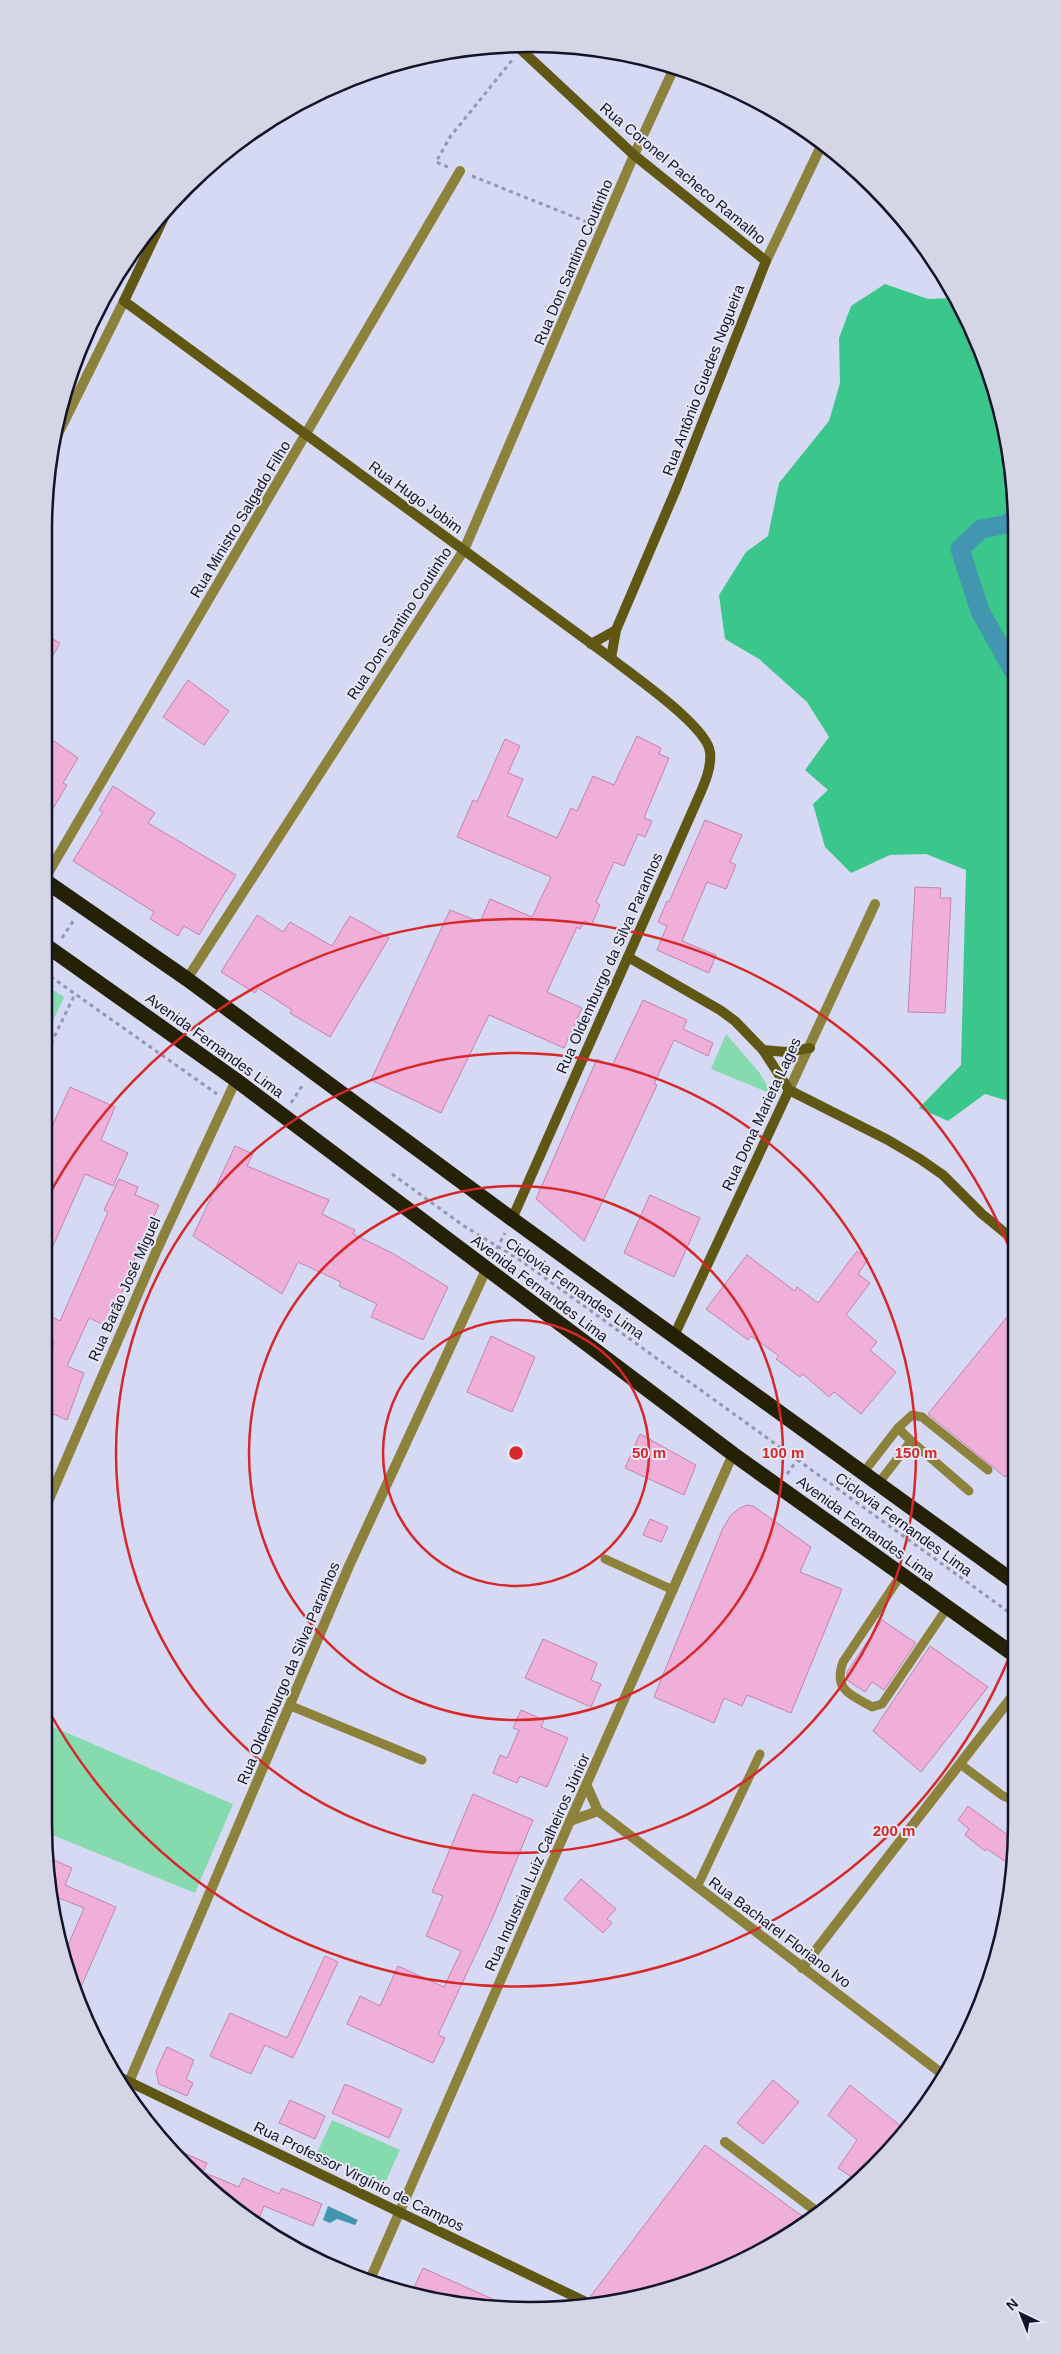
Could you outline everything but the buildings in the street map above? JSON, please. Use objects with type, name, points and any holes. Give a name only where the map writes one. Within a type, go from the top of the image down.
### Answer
[{"type":"highway","points":[[52,886],[187,979],[512,1219],[1008,1578]]},
{"type":"highway","name":"Avenida Fernandes Lima","points":[[52,942],[236,1080],[287,1110],[486,1270],[733,1454],[1008,1651]]},
{"type":"street","name":"Rua Coronel Pacheco Ramalho","points":[[524,52],[634,155],[766,261]]},
{"type":"street","name":"Rua Don Santino Coutinho","points":[[187,979],[464,550],[634,155],[671,74]]},
{"type":"street","name":"Rua Antônio Guedes Nogueira","points":[[611,658],[616,630],[677,487],[766,261],[819,150]]},
{"type":"street","name":"Rua Ministro Salgado Filho","points":[[52,866],[460,171]]},
{"type":"street","points":[[67,416],[156,234]]},
{"type":"street","name":"Rua Hugo Jobim","points":[[124,300],[306,436],[611,658],[689,720]]},
{"type":"street","points":[[591,644],[616,630]]},
{"type":"street","name":"Rua Oldemburgo da Silva Paranhos","points":[[512,1219],[708,773],[710,760],[708,744],[689,720]]},
{"type":"street","name":"Rua Dona Marieta Lages","points":[[674,1336],[810,1048],[875,904]]},
{"type":"street","points":[[628,957],[720,1010],[735,1021],[763,1050],[789,1090],[888,1140],[920,1159],[943,1175],[982,1214],[1008,1235]]},
{"type":"street","points":[[763,1050],[786,1052],[810,1048]]},
{"type":"street","name":"Rua Barão José Miguel","points":[[52,1492],[156,1252],[236,1080]]},
{"type":"street","name":"Rua Oldemburgo da Silva Paranhos","points":[[129,2083],[349,1566],[486,1270]]},
{"type":"street","name":"Rua Industrial Luiz Calheiros Júnior","points":[[372,2274],[570,1821],[733,1454]]},
{"type":"street","points":[[802,1968],[1008,1702]]},
{"type":"street","name":"Rua Bacharel Floriano Ivo","points":[[587,1786],[598,1812],[939,2071]]},
{"type":"street","points":[[570,1821],[598,1812]]},
{"type":"street","name":"Rua Professor Virgínio de Campos","points":[[132,2088],[578,2298]]},
{"type":"street","points":[[725,2142],[813,2209]]},
{"type":"lane","points":[[863,1473],[898,1428],[912,1415],[922,1417],[988,1470]]},
{"type":"lane","points":[[898,1428],[969,1491]]},
{"type":"lane","points":[[878,1484],[911,1441]]},
{"type":"lane","points":[[605,1559],[673,1590]]},
{"type":"lane","points":[[902,1575],[844,1662],[838,1675],[840,1683],[846,1692],[872,1708],[882,1704],[947,1608]]},
{"type":"lane","points":[[291,1706],[422,1760]]},
{"type":"lane","points":[[697,1887],[760,1754]]},
{"type":"lane","points":[[960,1764],[1008,1798]]},
{"type":"path","points":[[513,53],[450,137],[436,162],[604,228]]},
{"type":"path","points":[[52,941],[61,941],[82,907]]},
{"type":"path","points":[[52,978],[227,1101]]},
{"type":"path","points":[[52,1041],[75,994]]},
{"type":"path","points":[[287,1110],[312,1071]]},
{"type":"path","points":[[283,1098],[287,1110]]},
{"type":"path","points":[[287,1110],[299,1109]]},
{"type":"path","name":"Ciclovia Fernandes Lima","points":[[385,1170],[523,1262],[1008,1612]]},
{"type":"path","points":[[486,1270],[512,1219]]},
{"type":"path","points":[[778,1486],[813,1438]]},
{"type":"green space","points":[[885,284],[928,299],[947,298],[959,319],[983,377],[999,437],[1004,468],[1008,530],[1008,1101],[985,1094],[948,1121],[919,1108],[961,1065],[966,870],[926,854],[890,855],[851,873],[825,847],[813,804],[828,790],[805,770],[829,737],[807,702],[759,659],[725,639],[719,595],[746,552],[768,536],[779,483],[829,421],[840,383],[839,338],[851,306]]},
{"type":"green space","points":[[52,989],[64,997],[52,1023]]},
{"type":"green space","points":[[726,1034],[759,1072],[772,1094],[711,1069]]},
{"type":"green space","points":[[52,1726],[233,1804],[195,1893],[53,1835]]},
{"type":"green space","points":[[332,2120],[400,2150],[385,2183],[317,2153]]},
{"type":"water","points":[[328,2206],[358,2220],[355,2225],[337,2219],[330,2223],[323,2220]]},
{"type":"waterway","points":[[1008,524],[981,529],[960,549],[980,611],[1008,661]]}]
